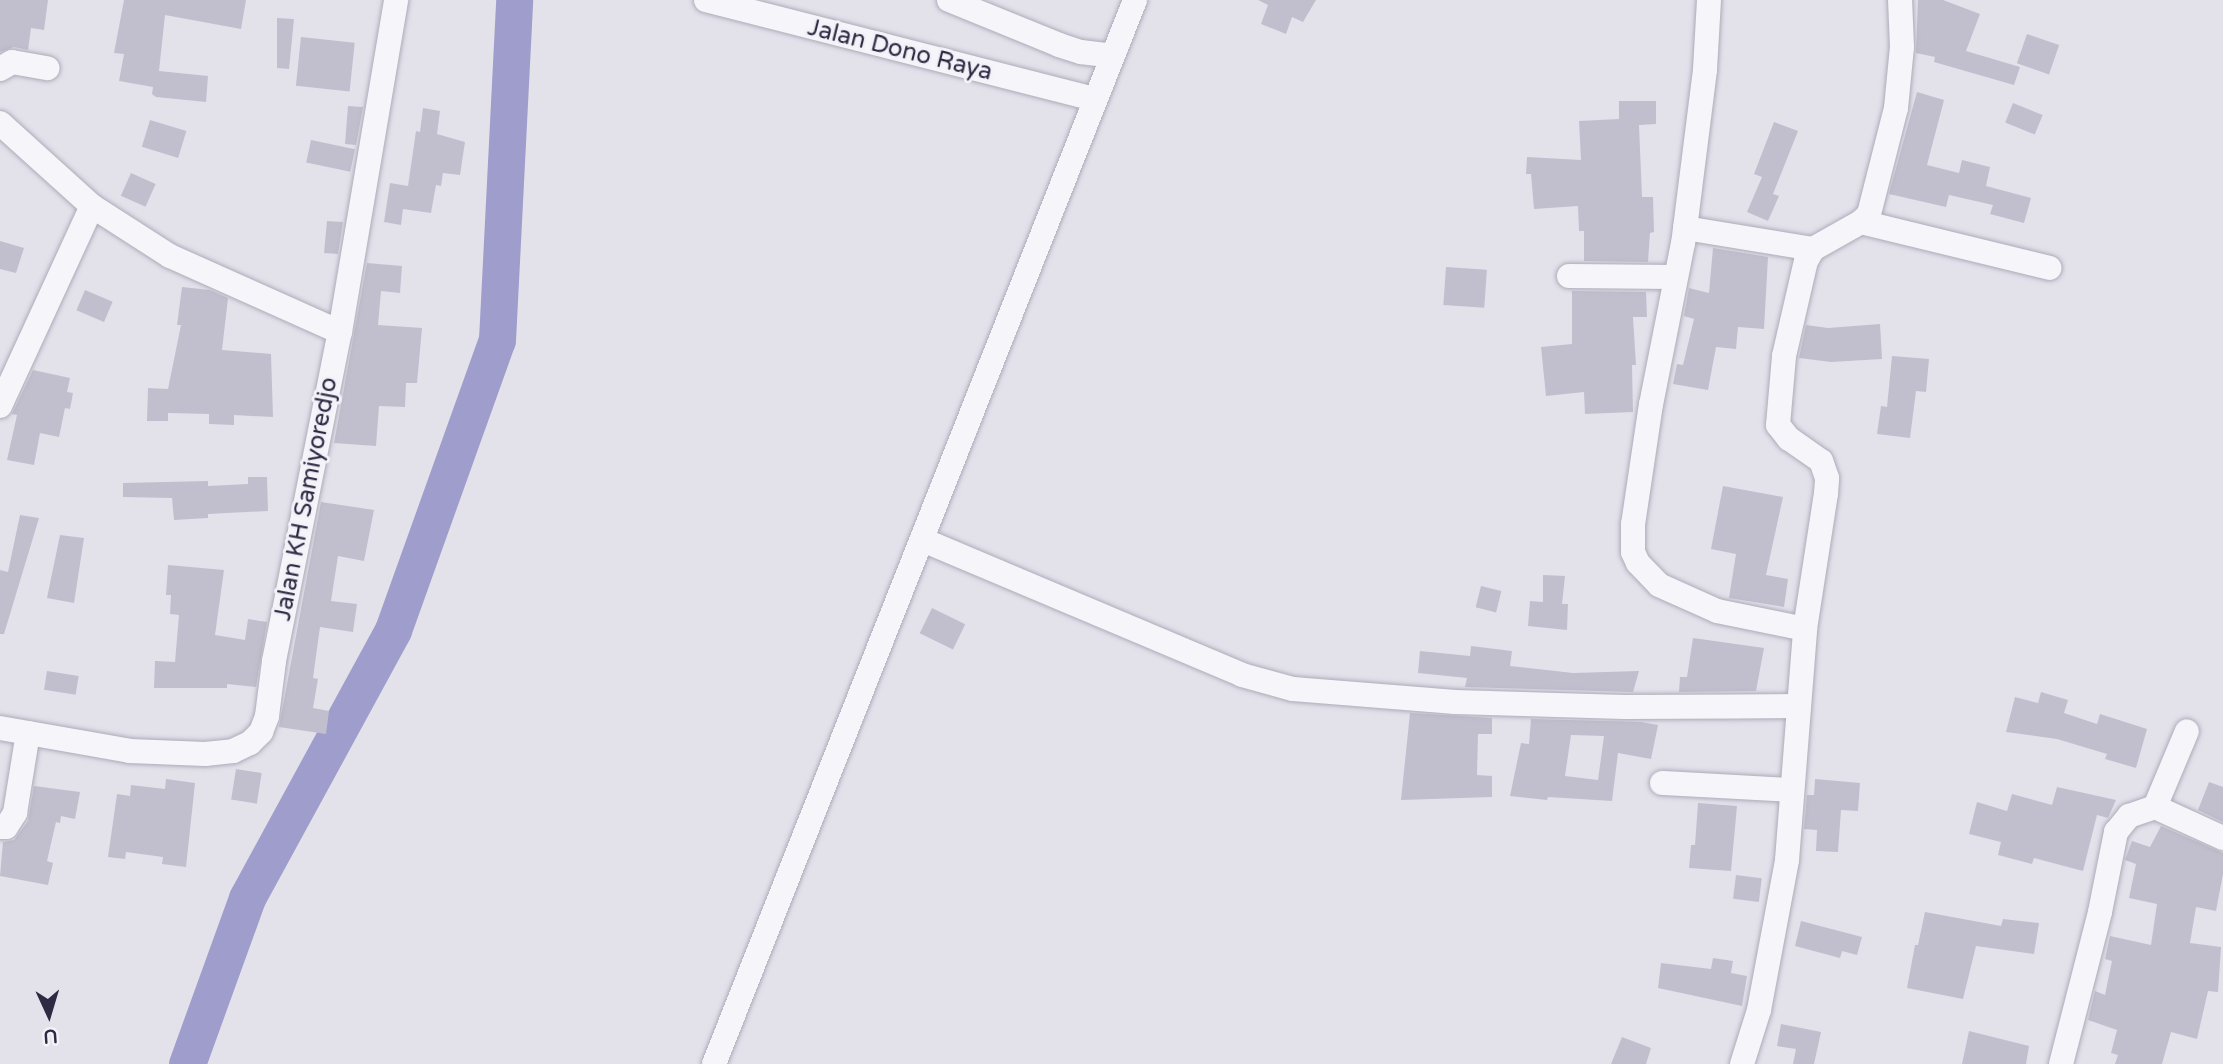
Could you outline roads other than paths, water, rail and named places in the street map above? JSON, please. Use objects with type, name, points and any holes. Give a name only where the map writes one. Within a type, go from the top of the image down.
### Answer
[{"type":"street","name":"Jalan KH Samiyoredjo","points":[[0,728],[130,751],[205,754],[233,751],[250,743],[261,732],[267,716],[274,661],[340,332],[396,0]]},
{"type":"street","name":"Jalan Dono Raya","points":[[706,0],[1094,99]]},
{"type":"street","points":[[949,0],[1015,29],[1081,52],[1112,56]]},
{"type":"street","points":[[714,1064],[1135,0]]},
{"type":"street","points":[[1709,0],[1705,70],[1685,228],[1649,417],[1633,524],[1633,552],[1638,562],[1659,585],[1717,611],[1805,629]]},
{"type":"street","points":[[1742,1064],[1759,1010],[1785,874],[1805,629],[1827,478],[1821,461],[1782,433],[1777,414],[1784,356],[1806,261],[1813,249],[1861,222],[1869,214],[1896,108],[1902,47],[1900,0]]},
{"type":"street","points":[[0,69],[12,62],[47,68]]},
{"type":"street","points":[[0,123],[92,206],[170,256],[340,332]]},
{"type":"street","points":[[0,406],[92,206]]},
{"type":"street","points":[[1861,222],[2049,268]]},
{"type":"street","points":[[1685,228],[1813,249]]},
{"type":"street","points":[[1569,276],[1675,277]]},
{"type":"street","points":[[923,540],[1242,675],[1293,689],[1468,702],[1624,707],[1799,706]]},
{"type":"street","points":[[2155,807],[2187,731]]},
{"type":"street","points":[[0,827],[6,827],[15,813],[28,733]]},
{"type":"street","points":[[1662,783],[1791,790]]},
{"type":"street","points":[[2061,1064],[2100,912],[2116,832],[2129,817],[2155,807],[2223,838]]},
{"type":"waterway","points":[[187,1064],[247,898],[393,630],[497,340],[514,0]]}]
